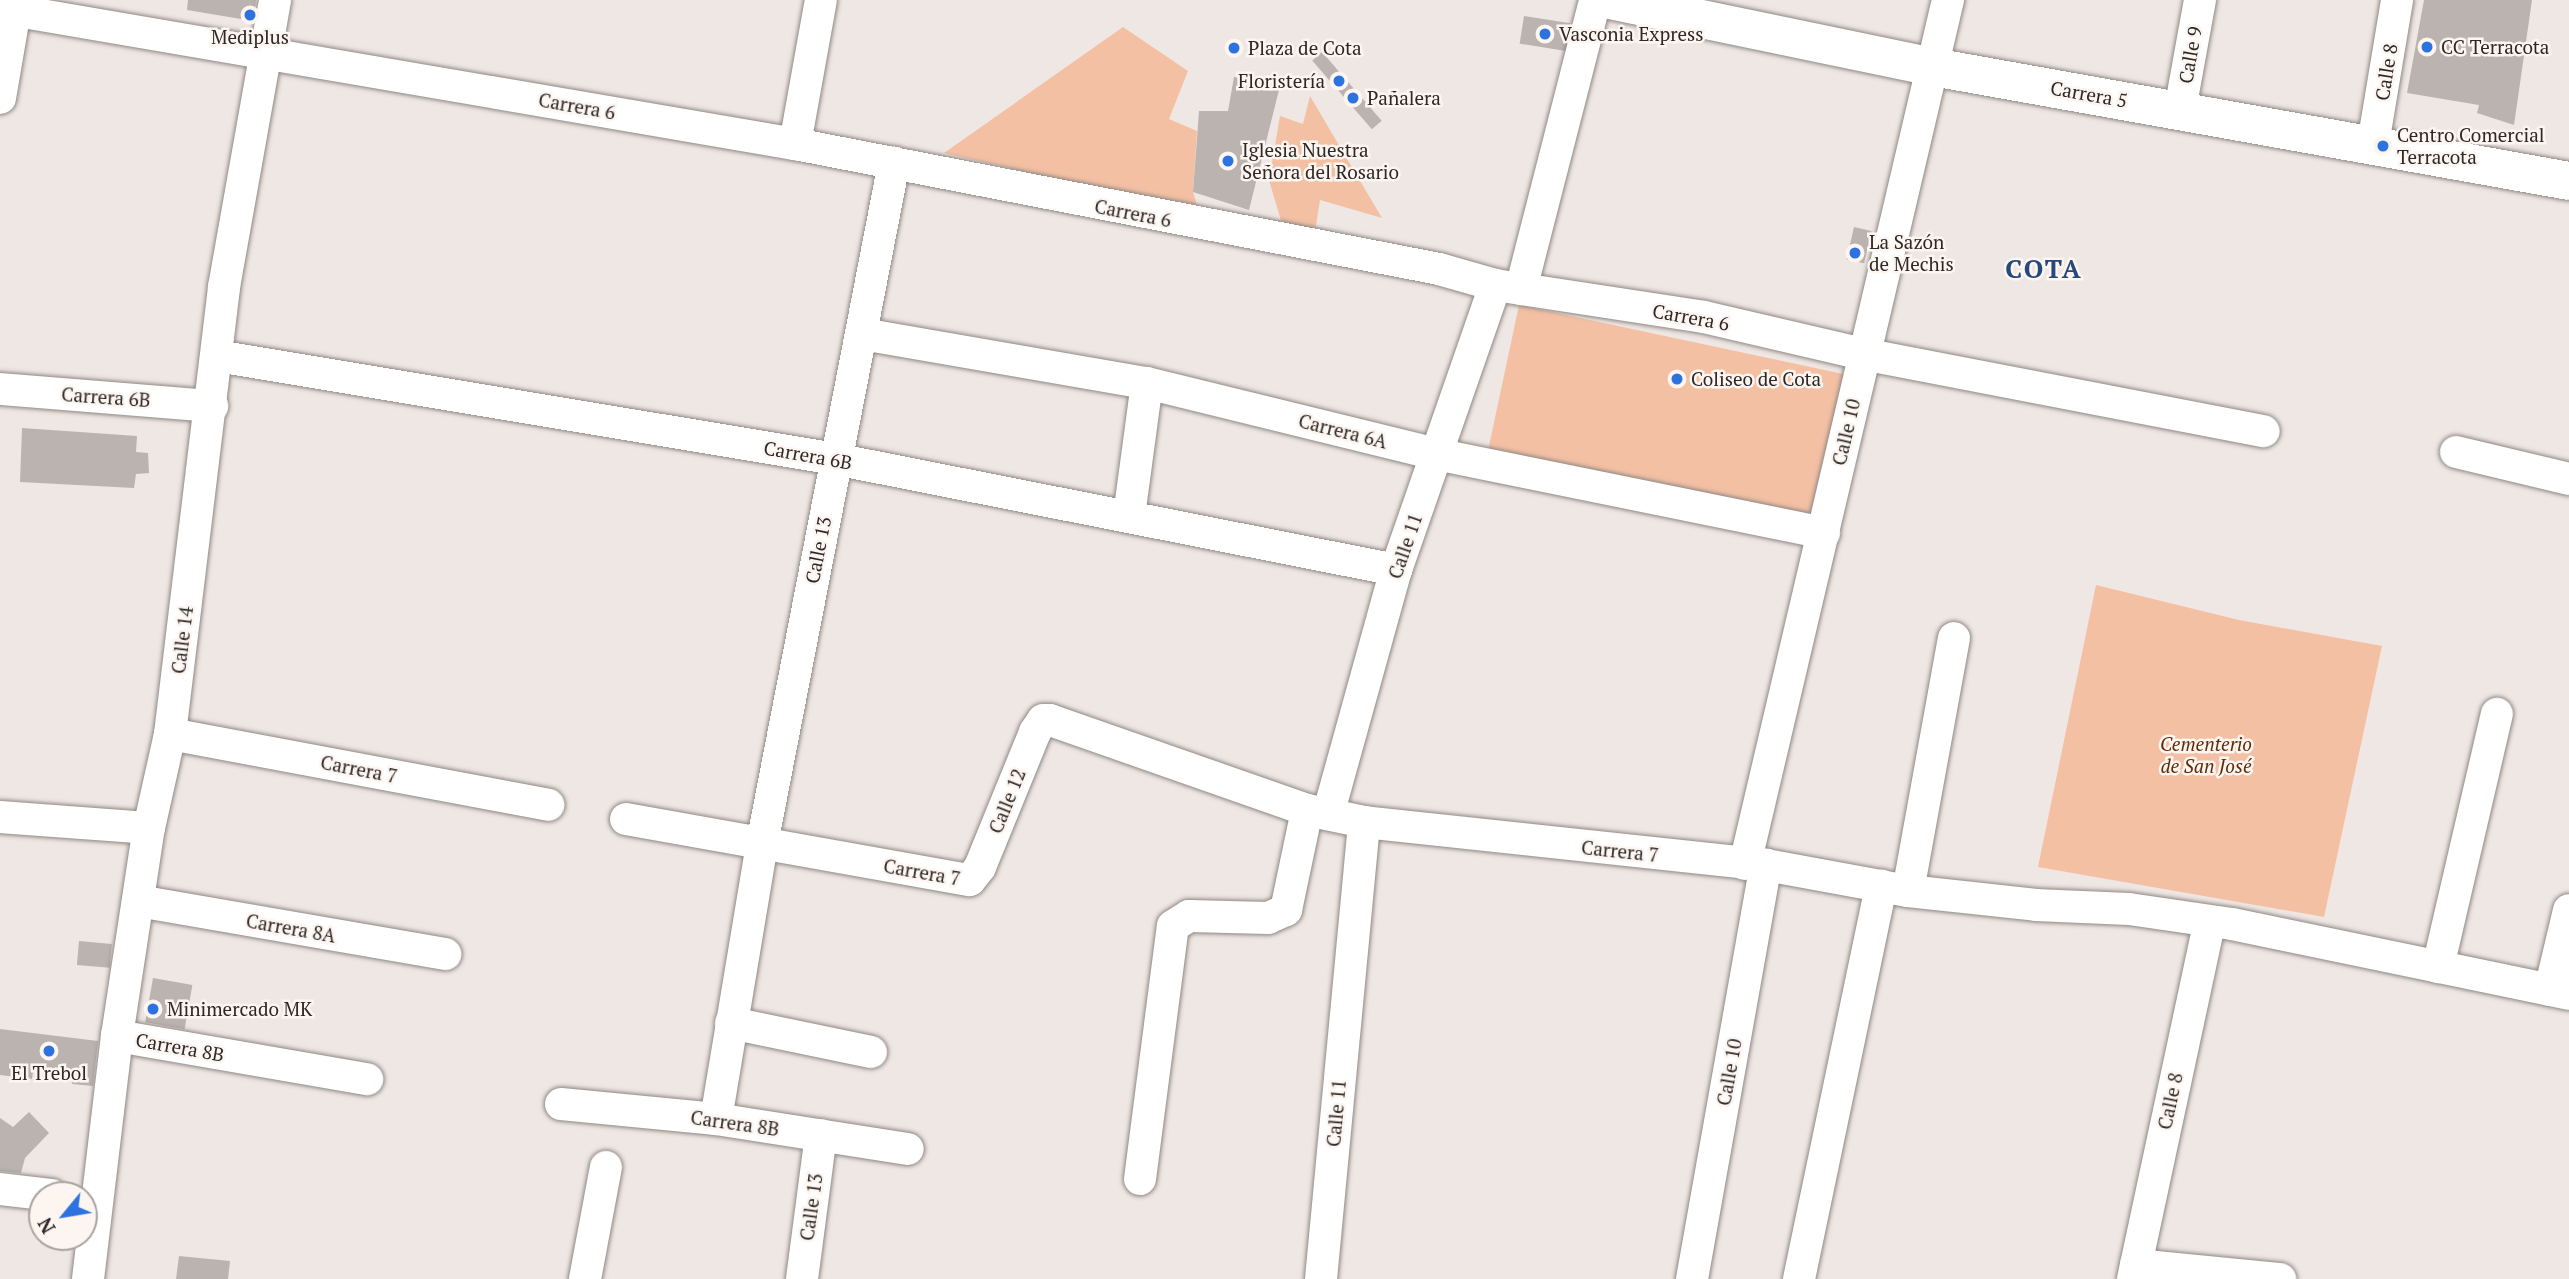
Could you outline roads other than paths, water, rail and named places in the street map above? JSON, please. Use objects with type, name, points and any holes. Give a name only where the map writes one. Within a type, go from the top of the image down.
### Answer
[{"type":"main road","name":"Carrera 5","points":[[1610,0],[1933,67],[2569,181]]},
{"type":"street","name":"Calle 14","points":[[93,1181],[149,828],[170,734],[212,405],[224,287],[275,0]]},
{"type":"street","points":[[795,144],[821,0]]},
{"type":"street","name":"Calle 11","points":[[1140,1179],[1173,926],[1189,916],[1268,918],[1286,910],[1436,454],[1508,287],[1595,0]]},
{"type":"street","name":"Calle 10","points":[[1692,1279],[1755,865],[1863,354],[1948,0]]},
{"type":"street","name":"Calle 9","points":[[2180,110],[2200,0]]},
{"type":"street","name":"Calle 8","points":[[2373,144],[2397,0]]},
{"type":"street","name":"Carrera 6","points":[[8,9],[795,144],[1438,270],[1508,287],[1704,317],[1863,354],[2264,431]]},
{"type":"street","points":[[0,99],[8,9]]},
{"type":"street","name":"Calle 13","points":[[716,1119],[762,844],[894,163]]},
{"type":"street","name":"Carrera 6A","points":[[862,334],[1147,383],[1436,454],[1824,533]]},
{"type":"street","name":"Carrera 6B","points":[[217,356],[835,459],[1396,570]]},
{"type":"street","points":[[1129,516],[1147,383]]},
{"type":"street","name":"Carrera 6B","points":[[0,389],[212,405]]},
{"type":"street","points":[[2456,452],[2569,479]]},
{"type":"street","points":[[1799,1279],[1954,638]]},
{"type":"street","points":[[2438,967],[2497,714]]},
{"type":"street","name":"Carrera 7","points":[[1043,720],[1318,811],[1364,822],[1755,865],[1894,888],[2036,905],[2129,909],[2209,924],[2232,924],[2559,992]]},
{"type":"street","name":"Calle 12","points":[[970,880],[1043,720]]},
{"type":"street","name":"Carrera 7","points":[[170,734],[548,805]]},
{"type":"street","points":[[0,817],[149,828]]},
{"type":"street","name":"Carrera 7","points":[[626,819],[970,880]]},
{"type":"street","name":"Calle 11","points":[[1321,1279],[1364,822]]},
{"type":"street","name":"Carrera 8A","points":[[138,901],[445,954]]},
{"type":"street","points":[[2559,992],[2569,910]]},
{"type":"street","name":"Calle 8","points":[[2135,1272],[2209,924]]},
{"type":"street","points":[[732,1023],[871,1052]]},
{"type":"street","name":"Carrera 8B","points":[[117,1036],[367,1079]]},
{"type":"street","name":"Carrera 8B","points":[[561,1104],[716,1119],[908,1149]]},
{"type":"street","name":"Calle 13","points":[[802,1279],[821,1135]]},
{"type":"street","points":[[586,1279],[606,1167]]},
{"type":"street","points":[[0,1189],[28,1192]]},
{"type":"street","name":"Calle 14","points":[[88,1279],[89,1251]]},
{"type":"street","points":[[2135,1272],[2280,1279]]},
{"type":"place","name":"Mediplus","points":[[250,15]]},
{"type":"place","name":"Vasconia Express","points":[[1545,34]]},
{"type":"place","name":"CC Terracota","points":[[2427,47]]},
{"type":"place","name":"Plaza de Cota","points":[[1234,48]]},
{"type":"place","name":"Floristería","points":[[1339,81]]},
{"type":"place","name":"Pañalera","points":[[1353,98]]},
{"type":"place","name":"Centro Comercial Terracota","points":[[2383,146]]},
{"type":"place","name":"Iglesia Nuestra Señora del Rosario","points":[[1228,161]]},
{"type":"place","name":"La Sazón de Mechis","points":[[1855,253]]},
{"type":"place","name":"Coliseo de Cota","points":[[1677,379]]},
{"type":"place","name":"Minimercado MK","points":[[153,1009]]},
{"type":"place","name":"El Trebol","points":[[49,1051]]},
{"type":"district","name":"COTA","points":[[2044,269]]},
{"type":"park label","name":"Cementerio de San José","points":[[2206,755]]}]
